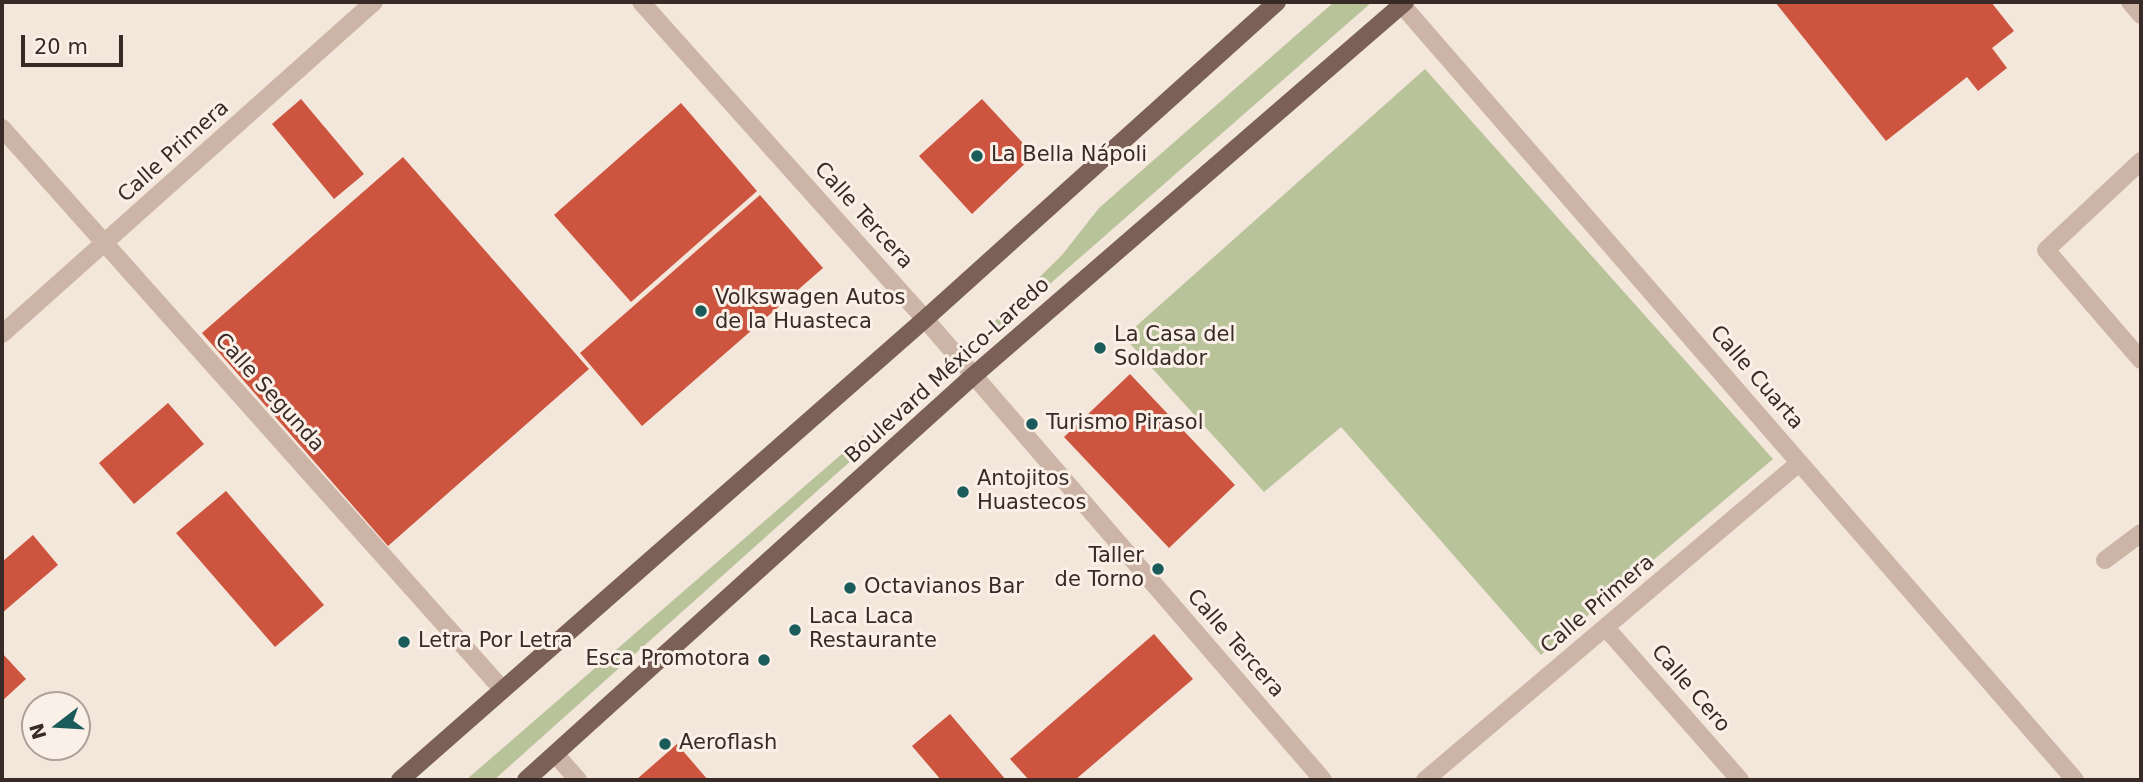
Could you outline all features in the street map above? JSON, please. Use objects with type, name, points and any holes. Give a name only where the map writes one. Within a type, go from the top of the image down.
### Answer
[{"type":"main road","points":[[400,780],[925,319],[1277,2]]},
{"type":"main road","name":"Boulevard México-Laredo","points":[[526,780],[973,376],[1403,3]]},
{"type":"street","name":"Calle Primera","points":[[2,334],[106,244],[374,2]]},
{"type":"street","name":"Calle Tercera","points":[[641,2],[925,319],[1323,780]]},
{"type":"street","points":[[2130,2],[2141,15]]},
{"type":"street","name":"Calle Cuarta","points":[[1403,3],[2076,780]]},
{"type":"street","name":"Calle Segunda","points":[[2,128],[502,689]]},
{"type":"street","points":[[2141,161],[2046,250],[2141,360]]},
{"type":"street","name":"Calle Primera","points":[[1425,780],[1799,463]]},
{"type":"street","points":[[2105,560],[2141,533]]},
{"type":"street","name":"Calle Cero","points":[[1606,628],[1740,780]]},
{"type":"street","points":[[556,755],[578,780]]},
{"type":"green space","points":[[1334,2],[1372,2],[995,332],[990,330],[993,323],[1062,255],[1099,208]]},
{"type":"green space","points":[[1425,69],[1773,459],[1541,655],[1341,427],[1264,492],[1124,337]]},
{"type":"green space","points":[[866,433],[871,433],[873,441],[494,780],[466,780]]},
{"type":"building","points":[[1775,2],[1991,2],[2014,31],[1992,48],[2007,68],[1978,91],[1967,77],[1886,141]]},
{"type":"building","points":[[301,99],[364,174],[334,199],[272,124]]},
{"type":"building","name":"La Bella Nápoli","points":[[982,99],[1034,155],[972,214],[919,156]]},
{"type":"building","points":[[681,103],[757,191],[631,302],[554,215]]},
{"type":"building","points":[[403,157],[589,369],[388,546],[202,333]]},
{"type":"building","name":"Volkswagen Autos de la Huasteca","points":[[760,195],[823,268],[642,426],[580,353]]},
{"type":"building","points":[[1130,374],[1235,485],[1169,548],[1064,437]]},
{"type":"building","points":[[168,403],[204,444],[134,504],[99,463]]},
{"type":"building","points":[[226,491],[324,605],[275,647],[176,533]]},
{"type":"building","points":[[33,535],[58,565],[2,613],[2,562]]},
{"type":"building","points":[[1154,634],[1193,679],[1075,780],[1029,780],[1010,759]]},
{"type":"building","points":[[2,653],[26,679],[2,701]]},
{"type":"building","points":[[950,714],[1006,780],[941,780],[912,746]]},
{"type":"building","points":[[677,744],[708,780],[636,780]]},
{"type":"place","name":"La Bella Nápoli","points":[[977,156]]},
{"type":"place","name":"Volkswagen Autos de la Huasteca","points":[[701,311]]},
{"type":"place","name":"La Casa del Soldador","points":[[1100,348]]},
{"type":"place","name":"Turismo Pirasol","points":[[1032,424]]},
{"type":"place","name":"Antojitos Huastecos","points":[[963,492]]},
{"type":"place","name":"Taller de Torno","points":[[1158,569]]},
{"type":"place","name":"Octavianos Bar","points":[[850,588]]},
{"type":"place","name":"Laca Laca Restaurante","points":[[795,630]]},
{"type":"place","name":"Letra Por Letra","points":[[404,642]]},
{"type":"place","name":"Esca Promotora","points":[[764,660]]},
{"type":"place","name":"Aeroflash","points":[[665,744]]}]
